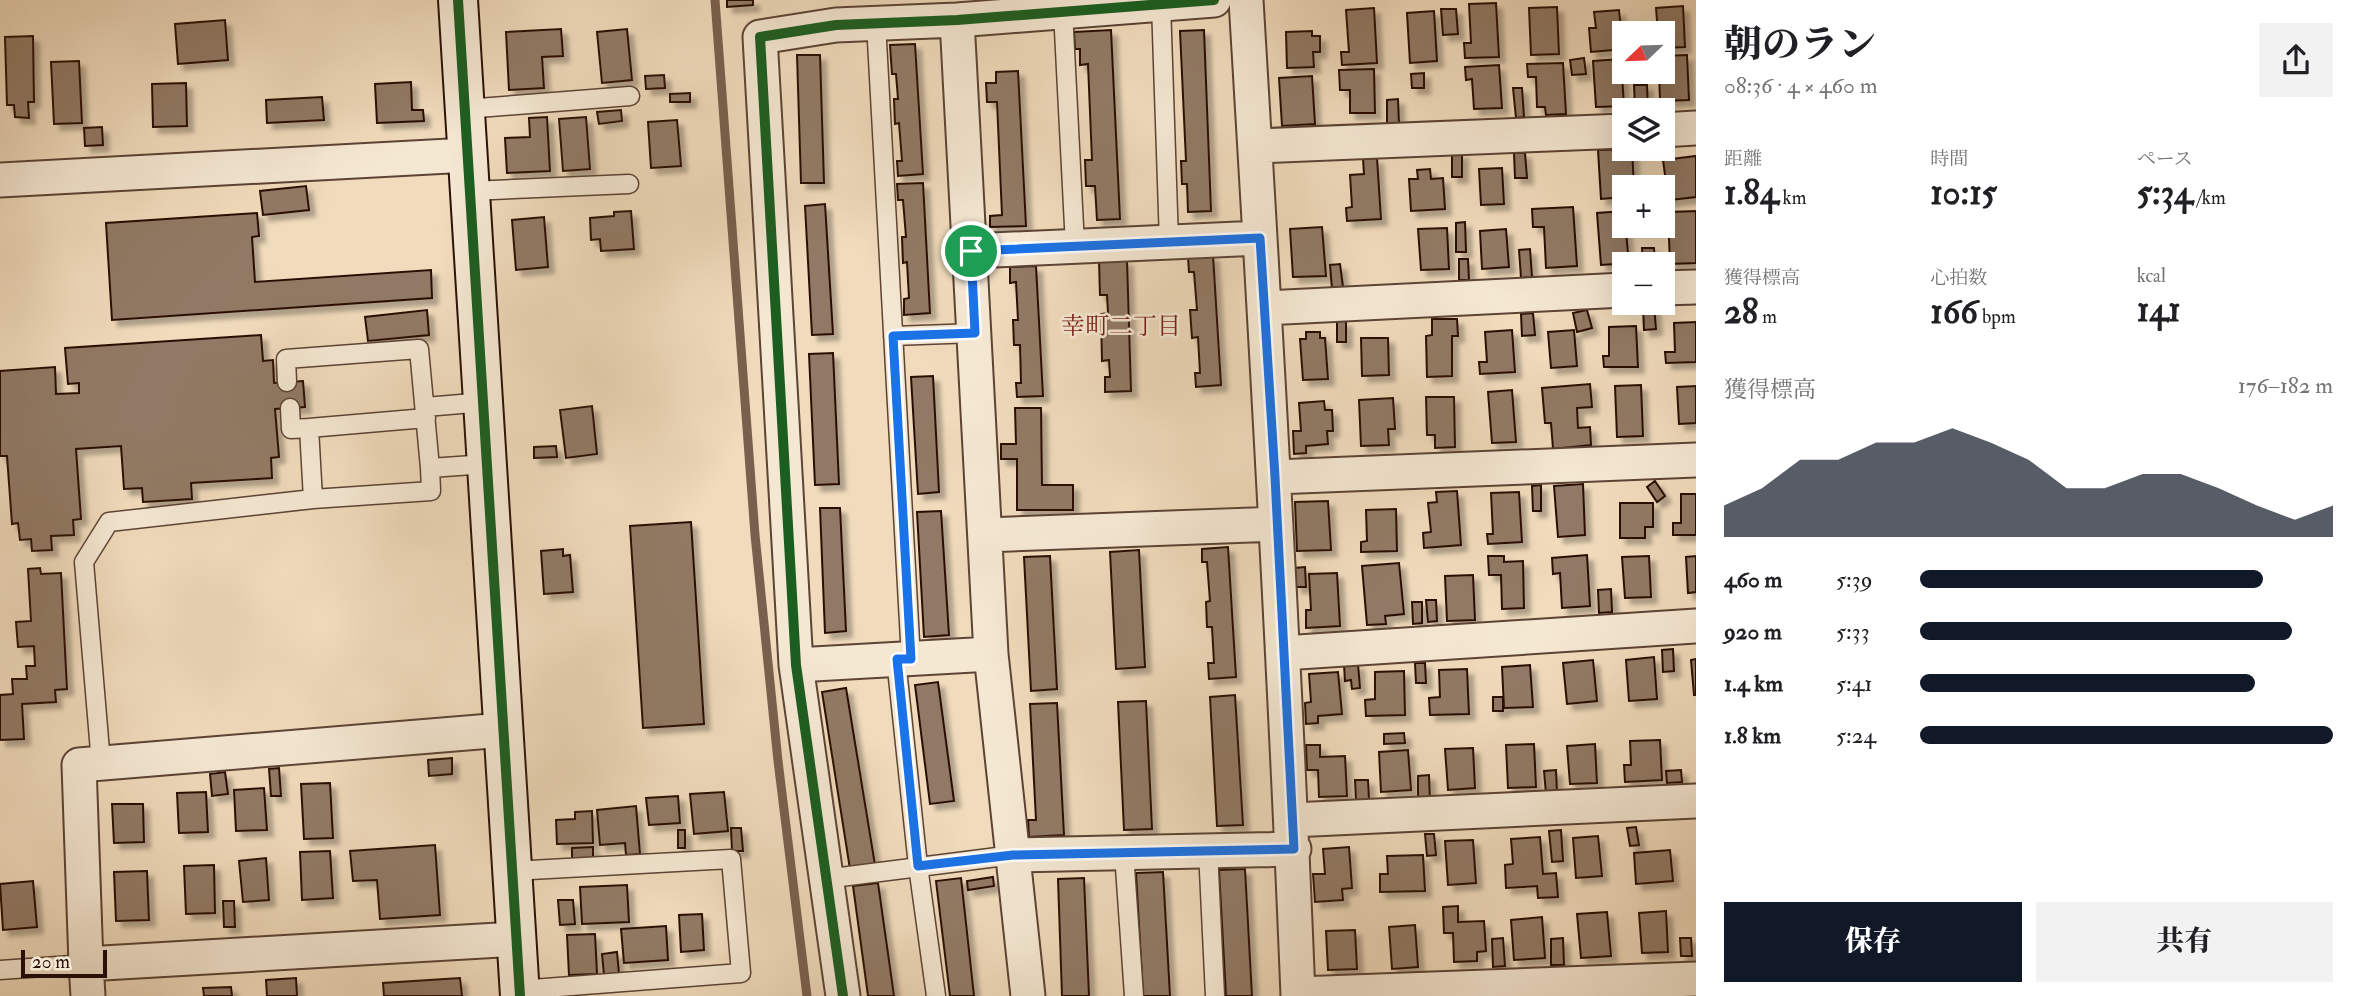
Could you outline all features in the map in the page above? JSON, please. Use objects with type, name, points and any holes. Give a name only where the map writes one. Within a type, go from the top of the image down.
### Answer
[{"type":"street","points":[[458,0],[520,993]]},
{"type":"street","points":[[843,996],[796,665],[760,37],[835,13],[876,23],[957,20],[1214,0]]},
{"type":"street","points":[[1246,0],[1275,477],[1293,835],[1298,995],[1696,979]]},
{"type":"street","points":[[957,20],[991,654],[1028,996]]},
{"type":"street","points":[[1675,129],[1696,128]]},
{"type":"street","points":[[1255,146],[1612,131]]},
{"type":"street","points":[[0,180],[469,173]]},
{"type":"street","points":[[971,251],[1260,238]]},
{"type":"street","points":[[1675,288],[1696,287]]},
{"type":"street","points":[[1264,308],[1612,291]]},
{"type":"street","points":[[1275,477],[1696,460]]},
{"type":"street","points":[[985,535],[1276,524]]},
{"type":"street","points":[[1283,653],[1696,626]]},
{"type":"street","points":[[796,665],[991,654]]},
{"type":"street","points":[[503,730],[79,765],[87,980],[516,939]]},
{"type":"street","points":[[1013,855],[1208,850],[1293,835],[1696,801]]},
{"type":"lane","points":[[1161,4],[1169,242]]},
{"type":"lane","points":[[1063,11],[1075,246]]},
{"type":"lane","points":[[876,23],[893,336],[904,659],[918,866],[936,996]]},
{"type":"lane","points":[[465,109],[630,96]]},
{"type":"lane","points":[[469,173],[629,184]]},
{"type":"lane","points":[[893,336],[975,333]]},
{"type":"lane","points":[[101,764],[84,562],[109,522],[313,499],[431,491],[419,349],[286,359],[287,382]]},
{"type":"lane","points":[[290,408],[291,429],[485,402]]},
{"type":"lane","points":[[309,428],[313,499]]},
{"type":"lane","points":[[430,468],[487,464]]},
{"type":"lane","points":[[1208,850],[1215,996]]},
{"type":"lane","points":[[1124,853],[1134,996]]},
{"type":"lane","points":[[825,879],[1013,855]]},
{"type":"lane","points":[[512,871],[731,859],[741,973],[520,993]]},
{"type":"lane","points":[[0,970],[87,980]]},
{"type":"building","points":[[727,0],[753,0],[753,5],[727,7]]},
{"type":"building","points":[[1496,3],[1499,57],[1465,58],[1464,43],[1471,43],[1469,4]]},
{"type":"building","points":[[1683,6],[1685,47],[1675,47],[1675,21],[1657,21],[1656,8]]},
{"type":"building","points":[[1557,7],[1559,54],[1531,55],[1529,8]]},
{"type":"building","points":[[1374,8],[1377,63],[1342,65],[1341,52],[1349,52],[1346,10]]},
{"type":"building","points":[[1441,9],[1456,9],[1458,34],[1443,35]]},
{"type":"building","points":[[1619,10],[1620,21],[1612,21],[1612,50],[1591,52],[1589,28],[1596,28],[1594,12]]},
{"type":"building","points":[[1434,11],[1437,61],[1410,63],[1407,13]]},
{"type":"building","points":[[225,20],[228,60],[178,64],[175,24]]},
{"type":"building","points":[[561,29],[563,56],[542,57],[544,88],[509,90],[506,32]]},
{"type":"building","points":[[627,29],[632,80],[602,83],[597,32]]},
{"type":"building","points":[[1111,30],[1120,219],[1097,220],[1095,186],[1086,186],[1085,160],[1092,160],[1088,64],[1080,65],[1080,49],[1075,49],[1074,32]]},
{"type":"building","points":[[1204,30],[1211,211],[1188,212],[1187,184],[1182,184],[1181,161],[1186,161],[1180,31]]},
{"type":"building","points":[[1312,31],[1312,36],[1320,36],[1320,52],[1313,52],[1314,67],[1287,68],[1286,32]]},
{"type":"building","points":[[33,36],[34,102],[28,102],[29,118],[15,117],[14,105],[7,105],[5,37]]},
{"type":"building","points":[[915,44],[923,174],[898,176],[897,161],[902,161],[899,123],[895,124],[894,99],[898,99],[896,74],[892,74],[890,45]]},
{"type":"building","points":[[797,55],[820,55],[824,183],[801,183]]},
{"type":"building","points":[[1675,55],[1687,55],[1689,100],[1660,98],[1659,84],[1675,84]]},
{"type":"building","points":[[1584,58],[1586,74],[1572,75],[1570,60]]},
{"type":"building","points":[[1612,60],[1612,84],[1623,84],[1623,98],[1612,98],[1612,106],[1596,107],[1593,61]]},
{"type":"building","points":[[79,61],[82,123],[54,124],[51,62]]},
{"type":"building","points":[[1563,63],[1566,114],[1546,115],[1545,107],[1537,107],[1536,77],[1528,77],[1527,64]]},
{"type":"building","points":[[1499,65],[1502,108],[1474,109],[1472,79],[1466,80],[1465,67]]},
{"type":"building","points":[[1374,69],[1375,113],[1350,113],[1350,90],[1340,90],[1339,70]]},
{"type":"building","points":[[1018,71],[1026,226],[990,227],[990,216],[1002,215],[997,102],[987,102],[986,83],[996,83],[996,72]]},
{"type":"building","points":[[1424,73],[1424,88],[1412,88],[1411,74]]},
{"type":"building","points":[[664,75],[665,88],[646,89],[645,76]]},
{"type":"building","points":[[1312,76],[1315,124],[1282,126],[1279,78]]},
{"type":"building","points":[[411,82],[412,110],[423,110],[424,121],[377,123],[375,84]]},
{"type":"building","points":[[186,83],[187,126],[153,127],[152,84]]},
{"type":"building","points":[[1634,85],[1647,85],[1648,98],[1635,98]]},
{"type":"building","points":[[1513,88],[1522,88],[1524,117],[1516,118]]},
{"type":"building","points":[[690,93],[690,102],[670,102],[670,94]]},
{"type":"building","points":[[322,97],[324,120],[267,123],[266,100]]},
{"type":"building","points":[[1398,99],[1399,124],[1387,125],[1387,100]]},
{"type":"building","points":[[621,110],[622,121],[599,124],[597,112]]},
{"type":"building","points":[[547,117],[550,171],[507,173],[505,138],[530,137],[529,118]]},
{"type":"building","points":[[586,117],[590,169],[563,171],[559,119]]},
{"type":"building","points":[[677,120],[681,166],[651,168],[648,122]]},
{"type":"building","points":[[102,127],[103,145],[85,146],[84,128]]},
{"type":"building","points":[[1598,150],[1612,150],[1612,161],[1633,161],[1633,175],[1612,175],[1612,198],[1601,199]]},
{"type":"building","points":[[1462,153],[1462,177],[1452,177],[1452,154]]},
{"type":"building","points":[[1514,153],[1525,153],[1527,178],[1515,178]]},
{"type":"building","points":[[1696,156],[1696,197],[1675,199],[1675,175],[1665,175],[1663,161],[1675,161],[1675,159]]},
{"type":"building","points":[[1377,158],[1381,219],[1347,221],[1346,208],[1352,207],[1350,175],[1364,174],[1363,159]]},
{"type":"building","points":[[1502,168],[1504,204],[1481,205],[1479,169]]},
{"type":"building","points":[[1430,169],[1431,179],[1443,178],[1445,209],[1411,211],[1409,179],[1418,179],[1417,170]]},
{"type":"building","points":[[923,183],[930,313],[904,315],[904,299],[909,298],[907,262],[903,263],[902,237],[906,237],[903,200],[898,200],[897,184]]},
{"type":"building","points":[[306,186],[309,210],[263,215],[260,191]]},
{"type":"building","points":[[825,204],[833,334],[812,335],[805,206]]},
{"type":"building","points":[[1573,207],[1577,266],[1546,268],[1544,227],[1533,227],[1532,209]]},
{"type":"building","points":[[631,211],[634,249],[601,251],[600,239],[591,240],[590,218]]},
{"type":"building","points":[[1696,211],[1696,263],[1675,264],[1675,252],[1670,252],[1669,238],[1675,238],[1675,212]]},
{"type":"building","points":[[1612,212],[1612,238],[1627,238],[1628,252],[1612,252],[1612,264],[1601,265],[1597,213]]},
{"type":"building","points":[[257,213],[259,236],[252,237],[255,282],[431,270],[432,298],[112,320],[106,223]]},
{"type":"building","points":[[544,217],[548,267],[516,270],[512,220]]},
{"type":"building","points":[[1465,222],[1466,252],[1456,252],[1456,223]]},
{"type":"building","points":[[1322,227],[1326,276],[1293,277],[1290,229]]},
{"type":"building","points":[[1447,228],[1449,269],[1421,270],[1418,229]]},
{"type":"building","points":[[1506,229],[1509,267],[1482,269],[1480,231]]},
{"type":"building","points":[[1642,248],[1654,248],[1654,252],[1642,252]]},
{"type":"building","points":[[1530,249],[1532,277],[1521,278],[1519,250]]},
{"type":"building","points":[[1213,255],[1221,385],[1196,387],[1195,373],[1200,373],[1198,337],[1192,338],[1190,310],[1197,310],[1194,272],[1189,272],[1188,257]]},
{"type":"building","points":[[1459,259],[1468,259],[1469,280],[1459,280]]},
{"type":"building","points":[[1127,260],[1131,391],[1105,392],[1105,377],[1110,377],[1109,360],[1102,361],[1101,314],[1108,313],[1107,295],[1100,295],[1099,261]]},
{"type":"building","points":[[1340,264],[1343,287],[1332,289],[1330,265]]},
{"type":"building","points":[[1036,266],[1043,396],[1017,397],[1016,383],[1021,383],[1020,345],[1014,345],[1013,320],[1018,320],[1016,282],[1010,283],[1010,267]]},
{"type":"building","points":[[427,310],[429,335],[368,341],[365,317]]},
{"type":"building","points":[[1587,310],[1592,328],[1577,332],[1573,313]]},
{"type":"building","points":[[1533,313],[1535,335],[1522,336],[1521,314]]},
{"type":"building","points":[[1643,315],[1655,315],[1656,329],[1644,330]]},
{"type":"building","points":[[1432,319],[1457,319],[1458,336],[1452,336],[1452,376],[1427,377],[1426,336],[1432,335]]},
{"type":"building","points":[[1337,321],[1346,321],[1346,342],[1337,342]]},
{"type":"building","points":[[1696,322],[1696,362],[1666,363],[1665,352],[1675,352],[1674,323]]},
{"type":"building","points":[[1636,326],[1638,367],[1604,367],[1603,356],[1609,356],[1609,327]]},
{"type":"building","points":[[1512,330],[1515,372],[1480,374],[1479,362],[1487,362],[1485,332]]},
{"type":"building","points":[[1574,330],[1577,366],[1551,368],[1548,332]]},
{"type":"building","points":[[1306,332],[1320,332],[1320,338],[1325,338],[1328,379],[1303,380],[1300,339],[1306,339]]},
{"type":"building","points":[[261,335],[263,361],[273,360],[274,383],[303,381],[305,407],[275,409],[279,457],[271,458],[272,478],[191,483],[192,499],[143,502],[142,488],[124,489],[121,446],[76,449],[81,519],[73,520],[74,535],[51,536],[52,550],[32,551],[31,539],[20,540],[18,523],[12,524],[7,456],[0,456],[0,371],[55,367],[56,394],[79,393],[79,383],[68,384],[65,348]]},
{"type":"building","points":[[1361,338],[1388,338],[1389,375],[1362,376]]},
{"type":"building","points":[[833,353],[839,484],[815,485],[809,354]]},
{"type":"building","points":[[933,376],[939,492],[918,494],[911,377]]},
{"type":"building","points":[[1590,384],[1592,407],[1577,408],[1578,428],[1590,427],[1591,445],[1553,449],[1551,423],[1545,423],[1542,388]]},
{"type":"building","points":[[1641,385],[1643,436],[1617,437],[1615,386]]},
{"type":"building","points":[[1696,386],[1696,423],[1679,424],[1677,387]]},
{"type":"building","points":[[1512,390],[1516,442],[1492,443],[1488,392]]},
{"type":"building","points":[[1426,397],[1454,397],[1455,447],[1435,448],[1435,435],[1427,435]]},
{"type":"building","points":[[1393,398],[1395,429],[1388,429],[1389,445],[1361,446],[1359,400]]},
{"type":"building","points":[[1324,401],[1325,410],[1332,410],[1333,431],[1327,431],[1328,444],[1306,446],[1306,453],[1294,454],[1293,431],[1301,431],[1299,403]]},
{"type":"building","points":[[592,406],[597,454],[566,458],[560,410]]},
{"type":"building","points":[[1015,408],[1041,408],[1042,485],[1073,485],[1073,510],[1017,510],[1017,459],[1001,459],[1001,444],[1016,444]]},
{"type":"building","points":[[556,446],[557,457],[534,458],[534,447]]},
{"type":"building","points":[[1655,481],[1665,496],[1657,502],[1647,487]]},
{"type":"building","points":[[1583,484],[1585,535],[1558,537],[1554,486]]},
{"type":"building","points":[[1541,485],[1541,511],[1533,511],[1532,486]]},
{"type":"building","points":[[1457,491],[1461,545],[1424,548],[1423,533],[1431,532],[1428,503],[1437,502],[1436,492]]},
{"type":"building","points":[[1519,492],[1522,542],[1488,544],[1487,534],[1493,534],[1491,493]]},
{"type":"building","points":[[1681,494],[1696,494],[1696,535],[1673,535],[1673,523],[1681,523]]},
{"type":"building","points":[[1328,501],[1331,550],[1297,551],[1295,502]]},
{"type":"building","points":[[1620,503],[1653,503],[1653,527],[1645,527],[1645,538],[1620,538]]},
{"type":"building","points":[[820,508],[840,508],[846,631],[825,633]]},
{"type":"building","points":[[1396,509],[1397,551],[1361,552],[1361,542],[1367,541],[1366,510]]},
{"type":"building","points":[[941,511],[949,635],[924,637],[917,512]]},
{"type":"building","points":[[691,522],[704,724],[643,728],[630,526]]},
{"type":"building","points":[[1228,547],[1236,677],[1209,679],[1208,663],[1214,663],[1212,627],[1207,627],[1206,602],[1210,601],[1207,562],[1202,562],[1202,549]]},
{"type":"building","points":[[563,549],[563,556],[570,555],[573,592],[544,594],[541,551]]},
{"type":"building","points":[[1139,550],[1145,667],[1116,669],[1110,552]]},
{"type":"building","points":[[1587,555],[1590,606],[1562,608],[1560,573],[1553,574],[1552,558]]},
{"type":"building","points":[[1050,556],[1057,689],[1031,691],[1024,557]]},
{"type":"building","points":[[1488,556],[1504,556],[1504,562],[1523,561],[1524,608],[1502,609],[1501,575],[1489,575]]},
{"type":"building","points":[[1649,556],[1651,597],[1625,598],[1622,557]]},
{"type":"building","points":[[1696,556],[1696,592],[1688,593],[1686,557]]},
{"type":"building","points":[[1399,563],[1404,614],[1385,616],[1386,624],[1367,625],[1362,566]]},
{"type":"building","points":[[1305,567],[1306,587],[1296,587],[1294,568]]},
{"type":"building","points":[[40,568],[41,574],[61,573],[67,689],[55,690],[56,702],[22,704],[24,739],[0,740],[0,695],[13,694],[12,679],[27,679],[26,666],[35,666],[34,646],[18,647],[16,622],[31,621],[28,569]]},
{"type":"building","points":[[1337,573],[1340,626],[1306,628],[1306,610],[1311,610],[1309,574]]},
{"type":"building","points":[[1473,575],[1475,620],[1447,621],[1445,576]]},
{"type":"building","points":[[1611,589],[1612,612],[1599,613],[1598,590]]},
{"type":"building","points":[[1426,600],[1436,600],[1437,621],[1428,622]]},
{"type":"building","points":[[1412,602],[1422,602],[1422,623],[1413,624]]},
{"type":"building","points":[[1673,649],[1674,671],[1663,672],[1662,650]]},
{"type":"building","points":[[1654,657],[1657,699],[1629,701],[1626,660]]},
{"type":"building","points":[[1696,659],[1696,695],[1694,695],[1691,660]]},
{"type":"building","points":[[1593,660],[1597,701],[1567,704],[1563,663]]},
{"type":"building","points":[[1415,663],[1425,663],[1426,683],[1416,683]]},
{"type":"building","points":[[1358,664],[1360,688],[1352,689],[1351,680],[1345,681],[1344,665]]},
{"type":"building","points":[[1530,665],[1533,707],[1504,708],[1502,667]]},
{"type":"building","points":[[1467,669],[1469,714],[1430,715],[1429,698],[1440,697],[1439,670]]},
{"type":"building","points":[[1404,671],[1405,715],[1366,716],[1365,700],[1375,699],[1375,672]]},
{"type":"building","points":[[1338,672],[1342,714],[1318,716],[1318,723],[1306,724],[1305,703],[1311,702],[1309,674]]},
{"type":"building","points":[[938,682],[954,801],[930,804],[915,685]]},
{"type":"building","points":[[846,688],[875,865],[850,869],[822,692]]},
{"type":"building","points":[[1235,695],[1243,825],[1217,826],[1210,697]]},
{"type":"building","points":[[1493,697],[1503,697],[1503,711],[1493,711]]},
{"type":"building","points":[[1146,701],[1152,829],[1124,830],[1118,702]]},
{"type":"building","points":[[1057,703],[1064,835],[1029,837],[1028,820],[1036,820],[1030,704]]},
{"type":"building","points":[[1404,733],[1405,743],[1384,744],[1384,734]]},
{"type":"building","points":[[1660,740],[1662,780],[1625,782],[1624,765],[1631,765],[1630,741]]},
{"type":"building","points":[[1534,744],[1536,787],[1508,788],[1506,745]]},
{"type":"building","points":[[1595,744],[1597,783],[1570,784],[1567,746]]},
{"type":"building","points":[[1306,745],[1320,745],[1320,757],[1345,756],[1347,796],[1319,797],[1318,770],[1307,770]]},
{"type":"building","points":[[1473,748],[1475,788],[1448,790],[1445,749]]},
{"type":"building","points":[[1408,750],[1411,790],[1381,792],[1379,752]]},
{"type":"building","points":[[452,758],[452,774],[429,776],[428,760]]},
{"type":"building","points":[[279,768],[281,796],[271,796],[269,769]]},
{"type":"building","points":[[1556,770],[1557,793],[1546,794],[1544,771]]},
{"type":"building","points":[[1681,770],[1682,782],[1667,783],[1666,771]]},
{"type":"building","points":[[225,772],[228,794],[212,796],[210,774]]},
{"type":"building","points":[[1429,775],[1430,801],[1418,801],[1418,776]]},
{"type":"building","points":[[1355,780],[1368,780],[1369,800],[1356,800]]},
{"type":"building","points":[[330,783],[333,838],[304,839],[301,784]]},
{"type":"building","points":[[264,788],[267,830],[236,831],[234,790]]},
{"type":"building","points":[[206,792],[208,832],[179,833],[177,793]]},
{"type":"building","points":[[724,792],[728,831],[694,834],[690,794]]},
{"type":"building","points":[[678,796],[680,823],[649,825],[646,798]]},
{"type":"building","points":[[112,804],[143,804],[144,842],[114,843]]},
{"type":"building","points":[[636,806],[640,854],[626,855],[625,843],[600,845],[597,810]]},
{"type":"building","points":[[592,811],[593,843],[557,844],[556,820],[575,819],[575,812]]},
{"type":"building","points":[[1636,827],[1639,845],[1630,846],[1627,828]]},
{"type":"building","points":[[731,828],[741,828],[743,851],[732,851]]},
{"type":"building","points":[[678,830],[685,830],[685,848],[678,848]]},
{"type":"building","points":[[1561,830],[1563,861],[1552,862],[1549,831]]},
{"type":"building","points":[[1425,834],[1434,834],[1436,855],[1427,856]]},
{"type":"building","points":[[1598,836],[1602,876],[1576,878],[1573,838]]},
{"type":"building","points":[[1540,837],[1543,874],[1556,873],[1558,897],[1538,898],[1537,886],[1506,888],[1505,865],[1513,864],[1511,839]]},
{"type":"building","points":[[1473,840],[1476,883],[1448,885],[1445,841]]},
{"type":"building","points":[[435,845],[440,915],[380,919],[377,880],[353,881],[350,851]]},
{"type":"building","points":[[593,847],[593,858],[572,859],[572,848]]},
{"type":"building","points":[[1349,847],[1352,888],[1342,889],[1343,900],[1315,902],[1313,874],[1325,874],[1323,849]]},
{"type":"building","points":[[1670,850],[1673,881],[1636,884],[1634,853]]},
{"type":"building","points":[[330,851],[333,898],[302,900],[300,852]]},
{"type":"building","points":[[1423,855],[1425,891],[1380,892],[1380,874],[1388,874],[1387,856]]},
{"type":"building","points":[[266,858],[269,900],[243,902],[239,861]]},
{"type":"building","points":[[214,865],[215,913],[186,914],[184,866]]},
{"type":"building","points":[[1245,869],[1252,996],[1226,996],[1219,870]]},
{"type":"building","points":[[147,871],[149,920],[116,921],[114,872]]},
{"type":"building","points":[[1163,872],[1170,996],[1143,996],[1136,873]]},
{"type":"building","points":[[993,877],[994,886],[968,890],[967,881]]},
{"type":"building","points":[[961,878],[974,996],[950,996],[936,881]]},
{"type":"building","points":[[1084,878],[1089,996],[1062,996],[1058,879]]},
{"type":"building","points":[[33,881],[37,927],[3,930],[0,884]]},
{"type":"building","points":[[878,883],[894,996],[868,996],[853,886]]},
{"type":"building","points":[[627,885],[629,922],[582,924],[580,887]]},
{"type":"building","points":[[558,900],[573,900],[575,924],[560,925]]},
{"type":"building","points":[[223,901],[234,901],[235,927],[224,927]]},
{"type":"building","points":[[1458,906],[1458,922],[1484,921],[1486,951],[1477,952],[1477,961],[1454,962],[1453,933],[1444,933],[1443,907]]},
{"type":"building","points":[[1666,911],[1668,952],[1642,953],[1639,913]]},
{"type":"building","points":[[1607,912],[1611,956],[1581,958],[1577,914]]},
{"type":"building","points":[[702,914],[704,950],[681,952],[679,915]]},
{"type":"building","points":[[1542,917],[1545,958],[1514,960],[1511,920]]},
{"type":"building","points":[[1415,925],[1418,967],[1392,969],[1389,927]]},
{"type":"building","points":[[666,926],[668,960],[624,963],[621,929]]},
{"type":"building","points":[[1355,930],[1357,969],[1328,970],[1326,931]]},
{"type":"building","points":[[595,934],[597,974],[569,975],[567,935]]},
{"type":"building","points":[[1503,938],[1505,966],[1493,967],[1492,939]]},
{"type":"building","points":[[1563,938],[1564,965],[1551,965],[1551,939]]},
{"type":"building","points":[[1680,938],[1691,938],[1692,956],[1681,956]]},
{"type":"building","points":[[617,952],[619,974],[604,975],[602,954]]},
{"type":"building","points":[[296,978],[297,996],[267,996],[266,980]]},
{"type":"building","points":[[460,978],[462,996],[384,996],[383,983]]},
{"type":"building","points":[[231,987],[232,996],[204,996],[203,988]]},
{"type":"waterway","points":[[715,0],[755,535],[778,761],[807,996]]},
{"type":"cycle path","points":[[458,0],[520,996]]},
{"type":"cycle path","points":[[843,996],[796,665],[760,37],[836,25],[957,20],[1214,0]]},
{"type":"district","name":"幸町二丁目","points":[[1121,326]]},
{"type":"route","points":[[1260,238],[1294,849],[1013,855],[918,866],[897,659],[911,659],[893,336],[975,333],[971,251],[1260,238]]}]
